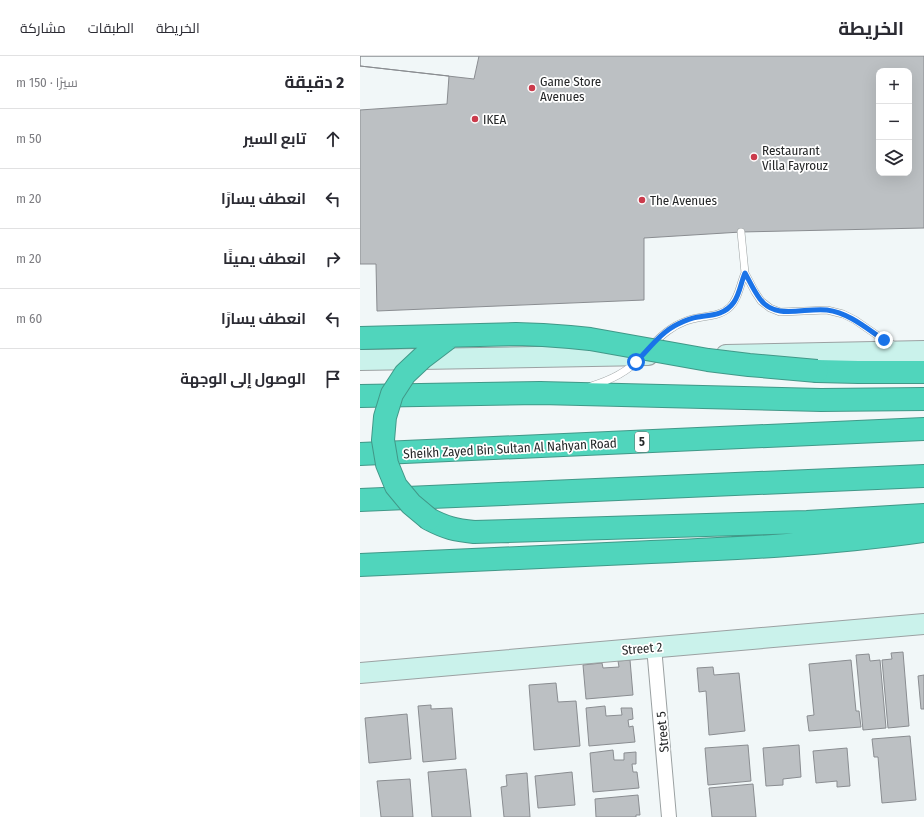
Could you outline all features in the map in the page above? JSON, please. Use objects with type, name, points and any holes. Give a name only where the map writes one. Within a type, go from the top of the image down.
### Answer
[{"type":"highway","points":[[360,338],[516,334],[543,335],[590,339],[708,360],[749,365],[865,372],[924,372]]},
{"type":"highway","points":[[451,336],[422,358],[405,374],[392,394],[385,417],[383,440],[387,464],[396,486],[411,504],[430,519],[444,526],[457,530],[474,532],[800,522],[924,515]]},
{"type":"highway","points":[[360,396],[540,393],[821,400],[924,399]]},
{"type":"highway","name":"Sheikh Zayed Bin Sultan Al Nahyan Road","points":[[360,454],[924,429]]},
{"type":"highway","points":[[360,500],[924,476]]},
{"type":"highway","points":[[360,565],[734,549],[850,540],[924,532]]},
{"type":"street","points":[[360,360],[915,351]]},
{"type":"street","name":"Street 2","points":[[360,673],[924,624]]},
{"type":"street","name":"Street 5","points":[[654,647],[669,817]]},
{"type":"lane","points":[[741,232],[745,273],[755,292],[770,308],[780,312],[827,310],[843,314],[884,340],[915,351]]},
{"type":"lane","points":[[569,394],[617,376],[642,356],[667,331],[676,325],[697,317],[716,315],[723,312],[730,307],[738,294],[745,273]]},
{"type":"building","name":"The Avenues","points":[[360,56],[924,56],[924,228],[741,232],[644,238],[644,300],[377,311],[376,264],[360,264],[360,110],[447,104],[449,76],[360,66]]},
{"type":"building","points":[[360,56],[479,56],[474,79],[360,66]]},
{"type":"building","points":[[903,652],[909,726],[888,728],[882,660],[892,659],[891,653]]},
{"type":"building","points":[[869,654],[870,661],[880,660],[886,728],[863,730],[856,655]]},
{"type":"building","points":[[630,660],[633,695],[586,699],[583,665],[602,663],[603,668],[619,667],[618,661]]},
{"type":"building","points":[[851,660],[856,711],[859,711],[861,727],[809,731],[807,716],[814,715],[809,664]]},
{"type":"building","points":[[713,667],[714,675],[739,673],[745,731],[709,735],[706,691],[699,692],[697,668]]},
{"type":"building","points":[[924,675],[924,709],[921,709],[918,676]]},
{"type":"building","points":[[556,683],[558,702],[576,701],[580,746],[534,750],[529,685]]},
{"type":"building","points":[[431,705],[431,709],[452,708],[456,759],[423,762],[418,706]]},
{"type":"building","points":[[605,706],[606,716],[622,715],[621,708],[632,708],[633,719],[628,720],[629,727],[633,726],[635,742],[589,746],[586,708]]},
{"type":"building","points":[[407,714],[411,759],[369,763],[365,718]]},
{"type":"building","points":[[910,736],[916,800],[882,803],[878,757],[874,757],[872,739]]},
{"type":"building","points":[[748,745],[751,781],[708,785],[705,748]]},
{"type":"building","points":[[799,745],[801,777],[783,779],[783,785],[766,786],[763,748]]},
{"type":"building","points":[[847,748],[850,786],[837,787],[837,781],[816,783],[813,751]]},
{"type":"building","points":[[613,750],[614,760],[624,760],[624,753],[636,752],[636,764],[632,764],[633,772],[637,772],[639,788],[593,792],[590,753]]},
{"type":"building","points":[[466,769],[471,817],[432,817],[428,772]]},
{"type":"building","points":[[572,772],[575,805],[538,808],[535,776]]},
{"type":"building","points":[[527,773],[530,817],[504,817],[501,787],[507,786],[506,775]]},
{"type":"building","points":[[410,779],[413,817],[381,817],[377,781]]},
{"type":"building","points":[[753,784],[756,817],[712,817],[709,788]]},
{"type":"building","points":[[638,795],[640,815],[636,815],[636,817],[596,817],[595,799]]},
{"type":"place","name":"Game Store Avenues","points":[[532,88]]},
{"type":"place","name":"IKEA","points":[[475,119]]},
{"type":"place","name":"Restaurant Villa Fayrouz","points":[[754,157]]},
{"type":"place","name":"The Avenues","points":[[642,200]]},
{"type":"route","points":[[636,362],[659,338],[676,325],[697,317],[716,315],[730,307],[738,294],[745,273],[755,292],[770,308],[780,312],[827,310],[843,314],[884,340]]}]
